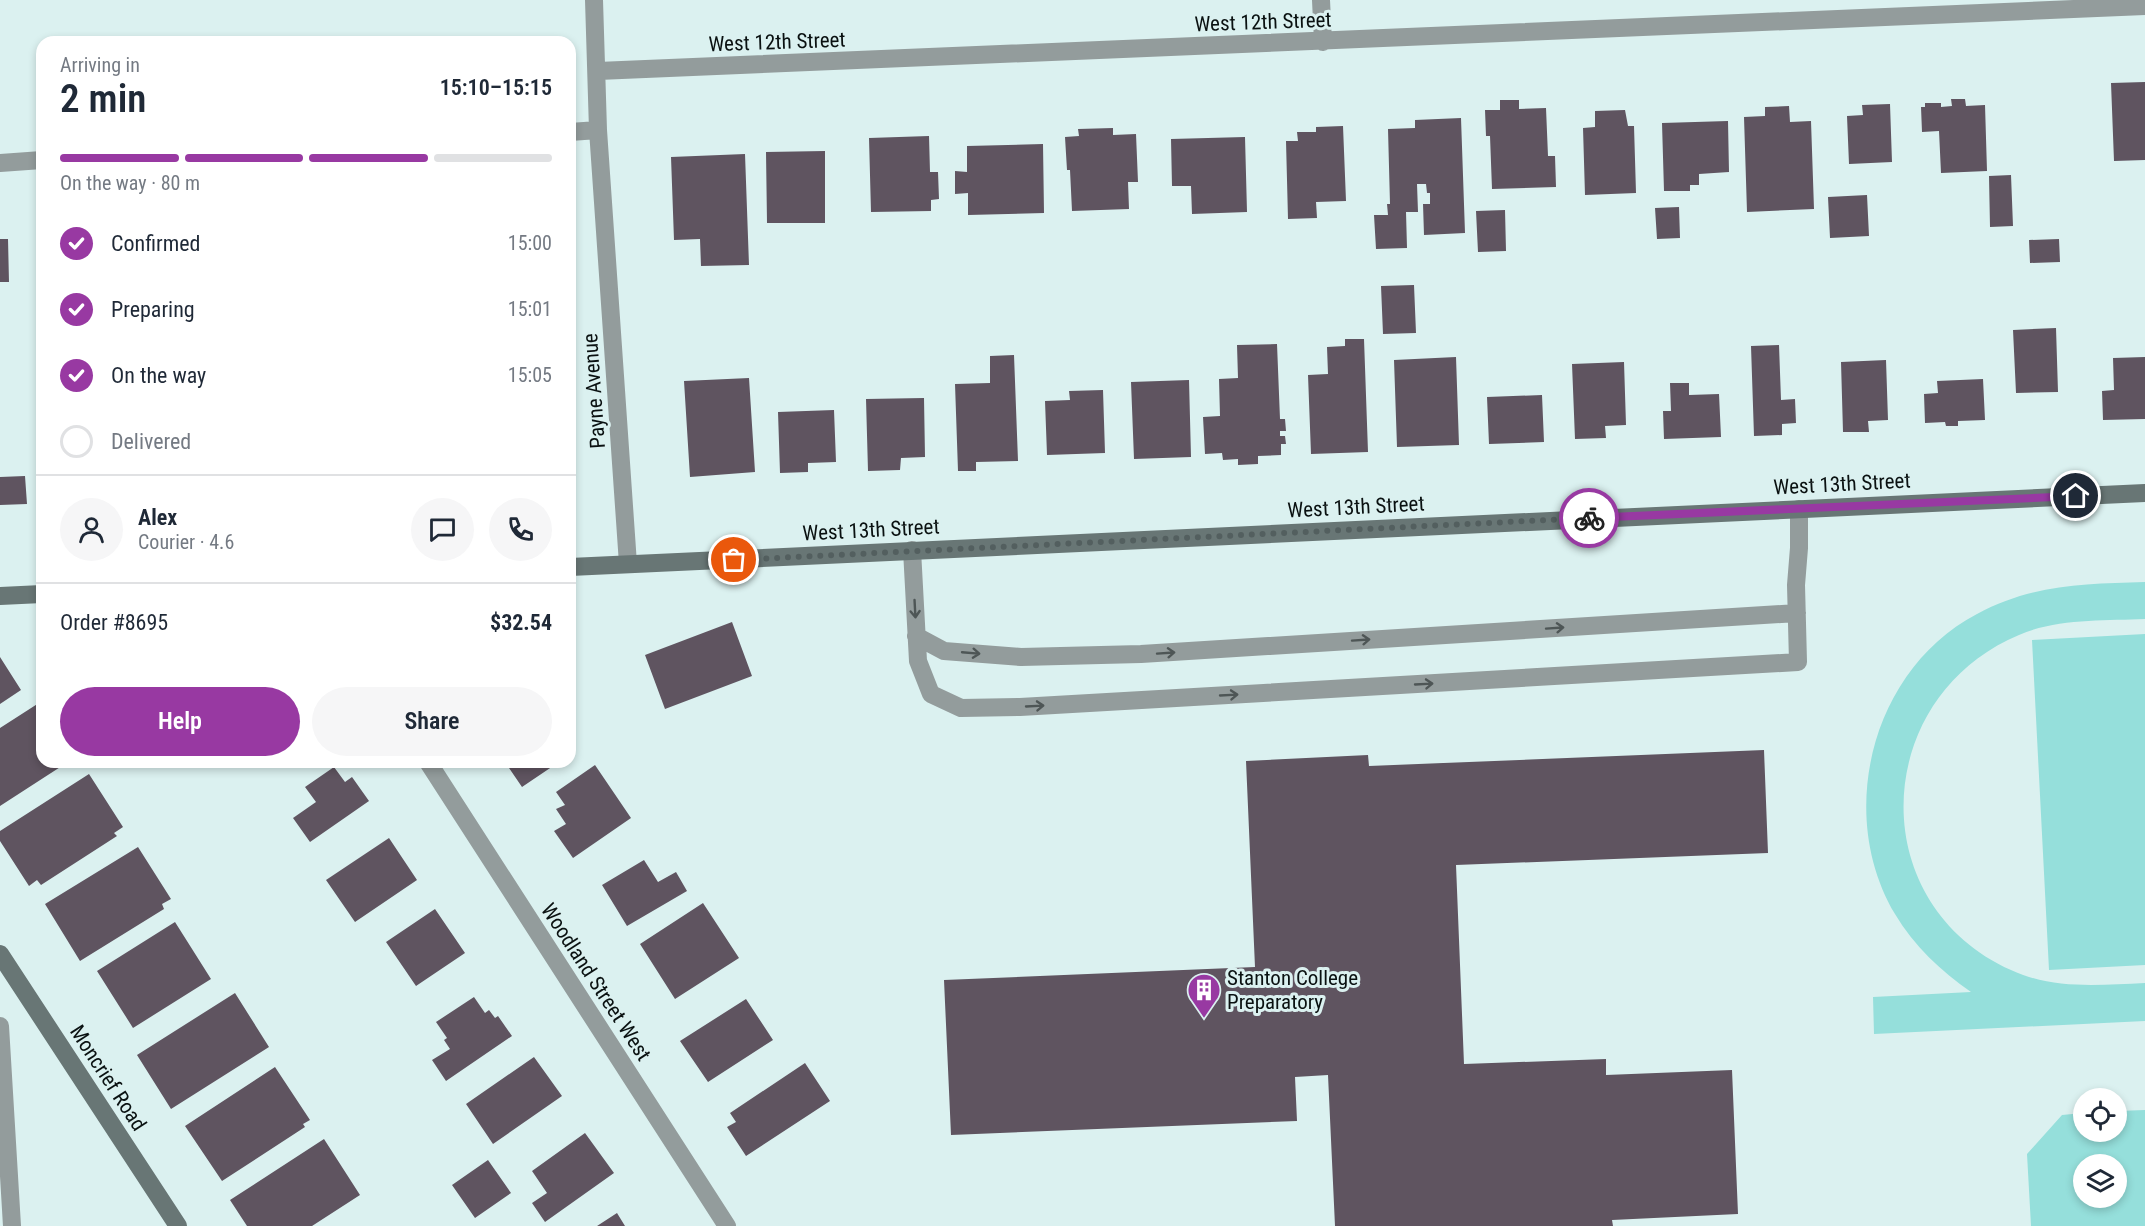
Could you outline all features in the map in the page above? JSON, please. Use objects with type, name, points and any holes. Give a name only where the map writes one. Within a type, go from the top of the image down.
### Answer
[{"type":"street","name":"Payne Avenue","points":[[594,0],[598,71],[598,130],[628,564]]},
{"type":"street","points":[[1321,0],[1323,42]]},
{"type":"street","name":"West 12th Street","points":[[598,71],[2145,6]]},
{"type":"street","points":[[576,132],[598,130]]},
{"type":"street","points":[[0,162],[36,160]]},
{"type":"street","name":"West 13th Street","points":[[576,567],[1798,508],[2145,494]]},
{"type":"street","points":[[912,550],[918,661],[931,694],[961,708],[1020,707],[1798,662],[1796,585],[1799,548],[1798,508]]},
{"type":"street","points":[[0,596],[36,594]]},
{"type":"street","points":[[916,636],[944,651],[1021,657],[1119,655],[1797,613]]},
{"type":"street","name":"Woodland Street West","points":[[432,768],[727,1226]]},
{"type":"street","name":"Moncrief Road","points":[[0,954],[178,1226]]},
{"type":"street","points":[[0,1026],[12,1226]]},
{"type":"shaded area","points":[[2145,582],[2145,619],[2081,621],[2049,626],[2019,635],[1970,664],[1934,704],[1912,751],[1904,801],[1909,851],[1929,898],[1962,939],[2011,970],[2044,981],[2077,985],[2145,983],[2145,1021],[1874,1034],[1873,997],[1971,992],[1939,967],[1902,926],[1877,874],[1868,832],[1867,789],[1874,747],[1889,706],[1911,670],[1941,639],[1977,614],[1998,604],[2038,591],[2080,585]]},
{"type":"shaded area","points":[[2145,634],[2145,965],[2049,970],[2032,640]]},
{"type":"shaded area","points":[[2145,1110],[2145,1226],[2031,1226],[2027,1154],[2062,1115],[2073,1114],[2073,1142],[2127,1142],[2127,1111]]},
{"type":"building","points":[[2145,82],[2145,160],[2114,161],[2111,83]]},
{"type":"building","points":[[1951,99],[1965,99],[1966,106],[1985,105],[1987,171],[1941,173],[1939,131],[1922,132],[1921,107],[1925,107],[1925,103],[1941,103],[1941,107],[1952,106]]},
{"type":"building","points":[[1500,100],[1519,100],[1519,109],[1546,108],[1548,156],[1555,156],[1556,187],[1492,189],[1490,136],[1486,136],[1485,110],[1500,110]]},
{"type":"building","points":[[1890,104],[1892,162],[1849,164],[1847,116],[1863,115],[1862,105]]},
{"type":"building","points":[[1789,106],[1790,122],[1811,121],[1814,209],[1747,212],[1744,117],[1765,116],[1765,107]]},
{"type":"building","points":[[1625,110],[1628,126],[1634,126],[1636,193],[1585,195],[1583,128],[1595,127],[1595,111]]},
{"type":"building","points":[[1461,118],[1465,233],[1424,235],[1423,204],[1430,204],[1430,193],[1427,193],[1426,184],[1417,184],[1418,212],[1406,212],[1407,248],[1376,249],[1374,215],[1388,215],[1387,204],[1390,204],[1388,129],[1415,128],[1415,120]]},
{"type":"building","points":[[1728,121],[1729,172],[1699,174],[1699,185],[1690,185],[1690,191],[1664,191],[1662,123]]},
{"type":"building","points":[[1343,126],[1346,201],[1316,202],[1317,218],[1288,219],[1286,141],[1298,141],[1297,132],[1316,132],[1316,127]]},
{"type":"building","points":[[1113,128],[1113,135],[1136,134],[1138,182],[1128,182],[1129,209],[1072,211],[1070,170],[1067,170],[1065,137],[1079,136],[1078,129]]},
{"type":"building","points":[[929,136],[930,172],[938,172],[939,199],[931,200],[931,211],[871,212],[869,138]]},
{"type":"building","points":[[1245,137],[1247,212],[1192,214],[1191,186],[1172,186],[1171,139]]},
{"type":"building","points":[[1043,144],[1044,213],[968,215],[968,193],[955,194],[955,171],[967,172],[967,146]]},
{"type":"building","points":[[825,151],[825,223],[767,223],[766,152]]},
{"type":"building","points":[[745,154],[749,265],[701,266],[700,239],[674,240],[671,157]]},
{"type":"building","points":[[2011,175],[2013,226],[1990,227],[1989,176]]},
{"type":"building","points":[[1867,195],[1869,236],[1830,238],[1828,197]]},
{"type":"building","points":[[1679,207],[1680,238],[1657,239],[1655,208]]},
{"type":"building","points":[[1505,210],[1506,251],[1478,252],[1476,211]]},
{"type":"building","points":[[0,239],[8,239],[9,282],[0,282]]},
{"type":"building","points":[[2059,239],[2060,262],[2030,263],[2029,240]]},
{"type":"building","points":[[1414,285],[1416,333],[1383,334],[1381,286]]},
{"type":"building","points":[[2056,328],[2058,392],[2016,393],[2013,330]]},
{"type":"building","points":[[1345,339],[1364,339],[1368,452],[1311,454],[1308,375],[1328,374],[1327,347],[1345,346]]},
{"type":"building","points":[[1277,344],[1280,419],[1285,419],[1286,431],[1280,431],[1280,436],[1285,436],[1286,444],[1281,444],[1281,455],[1258,456],[1258,464],[1238,465],[1238,459],[1223,460],[1222,453],[1205,454],[1203,417],[1220,416],[1219,379],[1238,378],[1237,345]]},
{"type":"building","points":[[1779,345],[1781,400],[1795,399],[1796,423],[1782,424],[1782,435],[1754,436],[1751,346]]},
{"type":"building","points":[[1014,355],[1018,461],[976,462],[976,471],[958,471],[955,384],[990,383],[990,356]]},
{"type":"building","points":[[1456,357],[1459,445],[1397,447],[1394,360]]},
{"type":"building","points":[[2145,357],[2145,419],[2103,420],[2102,391],[2114,390],[2113,358]]},
{"type":"building","points":[[1886,360],[1888,420],[1868,421],[1869,432],[1843,432],[1841,362]]},
{"type":"building","points":[[1624,362],[1626,425],[1605,426],[1606,438],[1575,439],[1572,364]]},
{"type":"building","points":[[749,378],[755,472],[690,477],[684,381]]},
{"type":"building","points":[[1983,379],[1985,420],[1958,421],[1958,426],[1946,426],[1945,422],[1925,423],[1924,394],[1938,393],[1937,381]]},
{"type":"building","points":[[1189,380],[1191,457],[1134,459],[1131,382]]},
{"type":"building","points":[[1670,383],[1689,383],[1689,395],[1719,394],[1721,437],[1664,439],[1663,411],[1671,411]]},
{"type":"building","points":[[1103,390],[1105,453],[1047,455],[1045,401],[1070,400],[1069,391]]},
{"type":"building","points":[[1542,395],[1544,442],[1489,444],[1487,397]]},
{"type":"building","points":[[924,398],[925,457],[901,458],[900,470],[868,471],[866,399]]},
{"type":"building","points":[[834,410],[836,462],[808,463],[808,472],[780,473],[778,412]]},
{"type":"building","points":[[25,476],[27,504],[0,505],[0,477]]},
{"type":"building","points":[[732,622],[752,676],[665,709],[645,655]]},
{"type":"building","points":[[0,657],[21,690],[0,704]]},
{"type":"building","points":[[36,705],[36,768],[59,768],[0,806],[0,728]]},
{"type":"building","name":"Stanton College Preparatory","points":[[1764,750],[1768,853],[1456,865],[1464,1064],[1606,1059],[1606,1075],[1732,1070],[1738,1214],[1612,1220],[1613,1226],[1335,1226],[1328,1075],[1295,1077],[1297,1121],[951,1135],[944,980],[1255,967],[1246,761],[1368,755],[1369,766]]},
{"type":"building","points":[[595,765],[631,818],[573,858],[554,831],[566,824],[556,809],[565,805],[556,792]]},
{"type":"building","points":[[335,768],[345,782],[352,777],[369,801],[310,842],[293,818],[316,802],[305,787]]},
{"type":"building","points":[[509,768],[550,768],[522,787]]},
{"type":"building","points":[[89,774],[123,827],[114,833],[117,836],[41,885],[37,880],[29,886],[0,841],[0,831]]},
{"type":"building","points":[[389,838],[417,880],[355,922],[326,880]]},
{"type":"building","points":[[138,847],[171,899],[162,904],[164,909],[80,961],[45,904]]},
{"type":"building","points":[[644,860],[658,882],[676,872],[687,891],[627,926],[602,885]]},
{"type":"building","points":[[703,903],[739,958],[675,999],[640,944]]},
{"type":"building","points":[[435,909],[465,953],[416,986],[386,942]]},
{"type":"building","points":[[175,922],[211,979],[133,1028],[97,971]]},
{"type":"building","points":[[235,993],[269,1047],[171,1109],[137,1055]]},
{"type":"building","points":[[474,997],[485,1013],[489,1010],[495,1018],[498,1016],[512,1036],[446,1081],[432,1060],[450,1049],[444,1040],[447,1038],[436,1022]]},
{"type":"building","points":[[746,999],[773,1040],[708,1082],[680,1041]]},
{"type":"building","points":[[534,1057],[562,1096],[493,1144],[466,1104]]},
{"type":"building","points":[[805,1063],[830,1101],[746,1156],[727,1127],[736,1122],[730,1113]]},
{"type":"building","points":[[275,1067],[310,1120],[303,1124],[305,1127],[222,1181],[185,1126]]},
{"type":"building","points":[[585,1133],[614,1173],[545,1222],[532,1203],[547,1193],[532,1171]]},
{"type":"building","points":[[324,1139],[360,1195],[312,1226],[247,1226],[230,1200]]},
{"type":"building","points":[[488,1160],[511,1193],[475,1218],[452,1185]]},
{"type":"building","points":[[617,1213],[625,1226],[597,1226]]},
{"type":"way so far","points":[[734,560],[1589,518]]},
{"type":"place","name":"Stanton College Preparatory","points":[[1204,1019]]},
{"type":"route","points":[[1589,518],[2076,496]]}]
